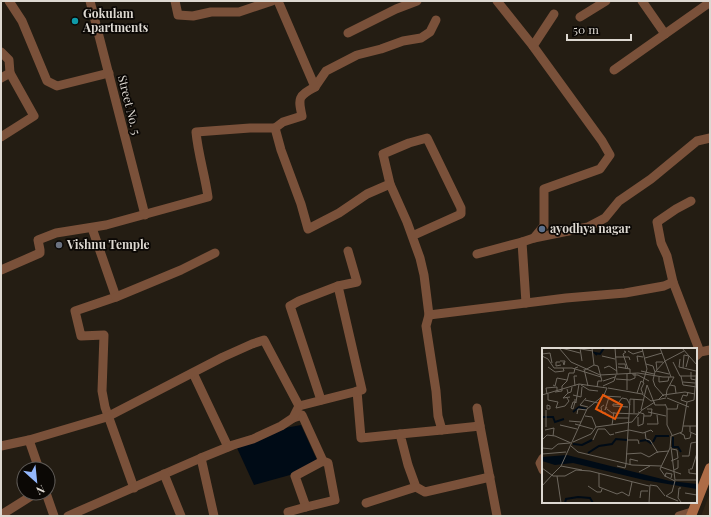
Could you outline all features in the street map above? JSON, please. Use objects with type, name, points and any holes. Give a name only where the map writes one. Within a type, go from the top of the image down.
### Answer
[{"type":"main road","points":[[697,499],[710,468]]},
{"type":"main road","points":[[691,514],[696,503]]},
{"type":"street","points":[[9,1],[22,21],[47,82],[56,86],[109,73]]},
{"type":"street","name":"Street No. 5","points":[[90,1],[146,214]]},
{"type":"street","points":[[175,1],[178,15],[193,16],[210,12],[240,12],[272,1]]},
{"type":"street","points":[[278,1],[315,87]]},
{"type":"street","points":[[348,34],[396,9],[416,1]]},
{"type":"street","points":[[497,1],[533,46],[602,141],[610,156],[600,169],[544,189],[544,226],[534,238]]},
{"type":"street","points":[[580,17],[606,1]]},
{"type":"street","points":[[642,1],[665,34]]},
{"type":"street","points":[[614,70],[709,3]]},
{"type":"street","points":[[533,46],[554,14]]},
{"type":"street","points":[[1,270],[40,254],[38,240],[56,233],[92,228],[208,197],[196,132],[250,128],[275,128],[283,122],[302,116],[299,102],[304,93],[315,87],[326,71],[357,55],[381,49],[403,41],[421,38],[430,32],[436,20]]},
{"type":"street","points":[[1,52],[9,60],[10,73],[34,116],[1,137]]},
{"type":"street","points":[[1,78],[10,73]]},
{"type":"street","points":[[275,128],[308,229],[339,214],[367,194],[390,184]]},
{"type":"street","points":[[412,236],[461,214],[461,208],[427,138],[409,143],[383,154],[390,184],[412,236],[424,275],[429,315],[426,326],[436,391],[438,416],[442,430]]},
{"type":"street","points":[[478,254],[534,238],[588,227],[605,218],[619,201],[651,179],[697,141],[710,138]]},
{"type":"street","points":[[691,201],[657,222],[661,243],[667,256],[673,282],[696,348]]},
{"type":"street","points":[[92,228],[116,297]]},
{"type":"street","points":[[522,242],[526,303]]},
{"type":"street","points":[[321,400],[290,306],[338,286],[357,282],[348,251]]},
{"type":"street","points":[[134,488],[107,417],[102,391],[104,335],[81,336],[75,312],[181,270],[215,253]]},
{"type":"street","points":[[429,315],[566,298],[625,293],[664,286],[673,282]]},
{"type":"street","points":[[293,418],[299,406],[362,390],[338,286]]},
{"type":"street","points":[[1,446],[30,440],[107,417],[223,357],[264,340],[299,406]]},
{"type":"street","points":[[698,354],[710,350]]},
{"type":"street","points":[[193,373],[228,447]]},
{"type":"street","points":[[357,391],[361,438],[480,426]]},
{"type":"street","points":[[477,408],[497,516]]},
{"type":"street","points":[[68,516],[201,458],[253,439],[281,426],[293,418],[302,415],[323,461],[328,463],[335,500],[288,512],[290,516]]},
{"type":"street","points":[[400,434],[408,465],[416,487],[424,492],[490,477]]},
{"type":"street","points":[[30,440],[37,461]]},
{"type":"street","points":[[201,458],[214,516]]},
{"type":"street","points":[[306,507],[295,476],[323,461]]},
{"type":"street","points":[[164,474],[181,516]]},
{"type":"street","points":[[366,503],[416,487]]},
{"type":"street","points":[[1,515],[23,501]]},
{"type":"street","points":[[49,501],[54,516]]},
{"type":"street","points":[[679,516],[691,514]]},
{"type":"shaded area","points":[[301,425],[317,460],[290,475],[254,485],[237,448],[285,428]]},
{"type":"shaded area","points":[[710,493],[710,516],[701,516]]},
{"type":"place","name":"Gokulam Apartments","points":[[75,21]]},
{"type":"place","name":"ayodhya nagar","points":[[542,229]]},
{"type":"place","name":"Vishnu Temple","points":[[59,245]]}]
